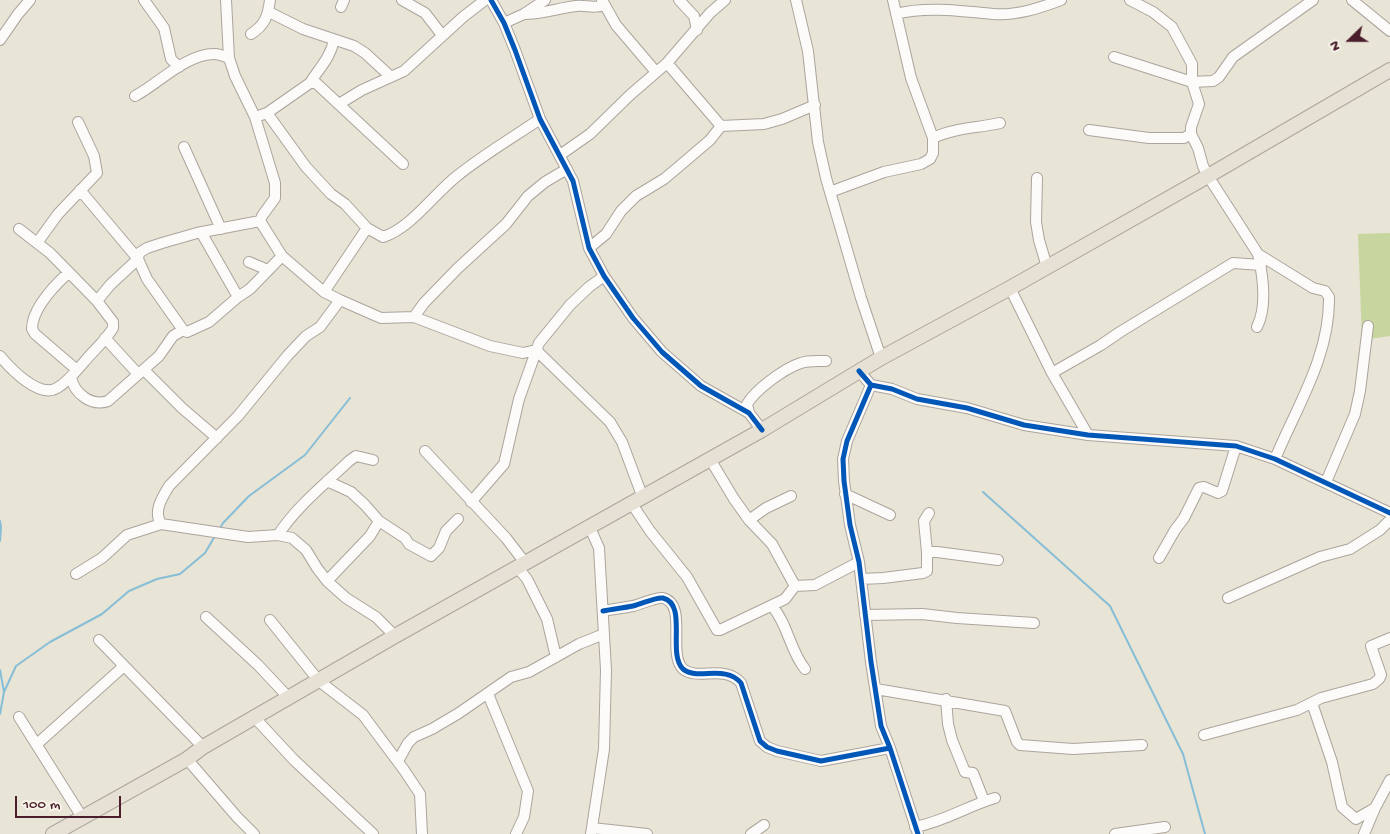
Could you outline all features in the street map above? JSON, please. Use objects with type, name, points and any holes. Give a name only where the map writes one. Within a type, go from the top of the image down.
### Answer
[{"type":"main road","points":[[53,834],[69,830],[82,817],[187,759],[203,747],[395,636],[590,528],[762,430],[881,358],[1048,267],[1390,70]]},
{"type":"street","points":[[0,40],[30,0]]},
{"type":"street","points":[[144,0],[164,28],[171,59],[179,67]]},
{"type":"street","points":[[226,0],[229,58],[235,76],[255,117],[275,183],[275,198],[260,221]]},
{"type":"street","points":[[251,34],[265,22],[269,12],[270,0]]},
{"type":"street","points":[[402,0],[424,13],[442,36]]},
{"type":"street","points":[[339,104],[362,90],[404,71],[442,36],[486,0]]},
{"type":"street","points":[[491,0],[504,23],[540,118],[573,181],[589,248],[604,276],[633,318],[662,352],[701,386],[749,413],[762,430]]},
{"type":"street","points":[[504,23],[524,14],[545,0]]},
{"type":"street","points":[[678,0],[694,16],[697,30]]},
{"type":"street","points":[[560,155],[590,134],[630,95],[667,63],[710,13],[726,0]]},
{"type":"street","points":[[796,0],[808,51],[818,142],[830,192],[881,358]]},
{"type":"street","points":[[830,192],[884,172],[921,164],[930,159],[933,153],[932,138],[911,78],[893,0]]},
{"type":"street","points":[[962,0],[963,11]]},
{"type":"street","points":[[896,14],[915,11],[963,11],[994,14],[1034,10],[1061,0]]},
{"type":"street","points":[[1130,0],[1153,12],[1172,27],[1192,64],[1192,82],[1199,104],[1191,134],[1208,176],[1259,259],[1262,318],[1258,327]]},
{"type":"street","points":[[1114,57],[1192,82],[1213,81],[1219,77],[1233,57],[1313,0]]},
{"type":"street","points":[[1352,0],[1390,31]]},
{"type":"street","points":[[524,14],[535,14],[574,6],[598,8],[603,2],[616,25],[656,72]]},
{"type":"street","points":[[269,12],[303,29],[344,42],[365,53],[390,76]]},
{"type":"street","points":[[255,117],[267,113],[310,83],[318,70],[328,60],[334,40]]},
{"type":"street","points":[[135,96],[198,57],[216,54],[229,58]]},
{"type":"street","points":[[667,63],[721,126]]},
{"type":"street","points":[[310,83],[316,83],[403,164]]},
{"type":"street","points":[[589,248],[606,234],[621,211],[636,196],[664,179],[710,140],[721,126],[764,124],[782,119],[814,105]]},
{"type":"street","points":[[267,113],[306,167],[331,194],[345,204],[368,228],[383,238],[391,235],[408,222],[458,175],[540,118]]},
{"type":"street","points":[[37,243],[58,214],[97,173],[94,156],[78,122]]},
{"type":"street","points":[[932,138],[969,128],[1000,124]]},
{"type":"street","points":[[1089,130],[1149,138],[1184,138],[1191,134]]},
{"type":"street","points":[[184,147],[220,229]]},
{"type":"street","points":[[414,317],[424,303],[458,268],[506,224],[528,196],[545,182],[567,170]]},
{"type":"street","points":[[1036,178],[1035,202],[1038,240],[1048,267]]},
{"type":"street","points":[[80,190],[138,260],[147,279],[184,330]]},
{"type":"street","points":[[97,300],[110,285],[138,260],[139,253],[147,248],[201,232],[260,221]]},
{"type":"street","points":[[260,221],[282,256],[324,292],[340,300],[381,318],[414,317],[490,346],[523,353],[536,350]]},
{"type":"street","points":[[324,292],[368,228]]},
{"type":"street","points":[[0,356],[23,379],[43,390],[50,391],[57,389],[74,374],[113,328],[113,322],[97,300],[50,253],[19,229]]},
{"type":"street","points":[[201,232],[238,297]]},
{"type":"street","points":[[68,273],[48,293],[35,317],[32,329],[74,374],[76,390],[95,403],[101,403],[108,401],[159,356],[173,336],[184,330],[187,332],[209,322],[250,289],[282,256]]},
{"type":"street","points":[[1052,374],[1233,263],[1259,259],[1313,288],[1325,291],[1329,297],[1323,350],[1276,459]]},
{"type":"street","points":[[250,262],[268,270]]},
{"type":"street","points":[[471,502],[504,464],[519,399],[539,343],[570,305],[604,276]]},
{"type":"street","points":[[1010,288],[1052,374],[1088,435]]},
{"type":"street","points":[[161,524],[158,520],[158,511],[161,500],[169,486],[238,416],[288,354],[306,336],[320,327],[340,300]]},
{"type":"street","points":[[1326,482],[1355,414],[1360,391],[1368,326]]},
{"type":"street","points":[[105,338],[217,438]]},
{"type":"street","points":[[536,350],[610,422],[622,442],[637,501],[650,531],[686,577],[717,630],[785,599],[791,594],[795,586]]},
{"type":"street","points":[[749,413],[747,404],[751,397],[780,375],[803,362],[826,361]]},
{"type":"street","points":[[859,371],[871,385],[892,389],[917,398],[967,408],[1024,425],[1088,435],[1236,446],[1276,459],[1390,513]]},
{"type":"street","points":[[871,385],[847,441],[842,459],[845,494],[859,562],[881,726],[890,748],[916,831],[984,801],[996,798]]},
{"type":"street","points":[[1159,558],[1184,518],[1199,488],[1204,487],[1218,493],[1222,491],[1236,446]]},
{"type":"street","points":[[425,452],[506,538],[522,566],[547,619],[556,657]]},
{"type":"street","points":[[278,535],[304,501],[348,461],[356,456],[373,460]]},
{"type":"street","points":[[710,459],[749,520],[772,544],[795,586]]},
{"type":"street","points":[[327,481],[350,492],[379,521],[405,538],[409,544],[431,556],[439,548],[446,532],[458,519]]},
{"type":"street","points":[[845,494],[890,515]]},
{"type":"street","points":[[749,520],[766,508],[791,496]]},
{"type":"street","points":[[861,579],[883,578],[927,571],[924,521],[929,513]]},
{"type":"street","points":[[1228,598],[1311,561],[1350,549],[1380,530],[1390,520]]},
{"type":"street","points":[[327,581],[370,536],[379,521]]},
{"type":"street","points":[[76,574],[102,558],[127,535],[161,524],[248,537],[278,535],[292,538],[306,550],[327,581],[346,598],[376,617],[395,636]]},
{"type":"street","points":[[590,528],[599,548],[606,670],[604,749],[591,831],[647,834]]},
{"type":"street","points":[[927,552],[998,560]]},
{"type":"street","points":[[795,586],[815,585],[859,562]]},
{"type":"street","points":[[603,611],[633,606],[662,598],[667,600],[672,605],[677,620],[676,645],[679,664],[684,670],[690,672],[730,674],[736,677],[741,683],[760,741],[767,747],[821,761],[890,748]]},
{"type":"street","points":[[772,606],[779,614],[798,661],[805,670]]},
{"type":"street","points":[[865,615],[922,614],[1034,623]]},
{"type":"street","points":[[206,617],[258,665],[289,698]]},
{"type":"street","points":[[270,620],[319,681],[363,715],[391,750],[420,794],[422,834]]},
{"type":"street","points":[[398,761],[403,750],[414,737],[432,729],[488,694],[511,677],[529,672],[578,644],[604,634]]},
{"type":"street","points":[[1204,734],[1297,710],[1330,695],[1373,684],[1379,679],[1380,674],[1371,646],[1390,638]]},
{"type":"street","points":[[99,640],[203,747]]},
{"type":"street","points":[[37,744],[124,666]]},
{"type":"street","points":[[876,689],[1005,710],[1017,742],[1020,745],[1073,749],[1142,745]]},
{"type":"street","points":[[488,694],[528,791],[524,817],[516,834]]},
{"type":"street","points":[[946,700],[948,724],[952,740],[965,772],[973,774],[984,801]]},
{"type":"street","points":[[1312,703],[1332,762],[1342,807],[1356,819],[1375,808]]},
{"type":"street","points":[[20,717],[82,817]]},
{"type":"street","points":[[254,718],[294,760],[373,834]]},
{"type":"street","points":[[391,750],[403,750]]},
{"type":"street","points":[[187,759],[237,818],[254,834]]},
{"type":"street","points":[[1364,834],[1390,780]]},
{"type":"street","points":[[751,834],[764,825]]},
{"type":"street","points":[[1115,834],[1165,827]]},
{"type":"green space","points":[[1390,233],[1390,336],[1362,340],[1358,234]]},
{"type":"waterway","points":[[219,530],[223,523],[249,496],[305,455],[350,398]]},
{"type":"waterway","points":[[983,492],[1110,606],[1183,754],[1205,834]]},
{"type":"waterway","points":[[0,521],[0,541]]},
{"type":"waterway","points":[[4,692],[16,666],[50,642],[102,614],[129,591],[157,579],[180,574],[205,553],[215,536]]},
{"type":"waterway","points":[[0,670],[4,692],[0,714]]},
{"type":"cycle path","points":[[491,0],[504,23],[540,119],[573,181],[589,248],[604,276],[633,318],[662,352],[701,386],[749,413],[762,430]]},
{"type":"cycle path","points":[[859,371],[871,385],[892,389],[917,399],[967,408],[1024,425],[1088,435],[1236,446],[1275,459],[1390,513]]},
{"type":"cycle path","points":[[871,385],[847,441],[843,459],[844,481],[850,525],[859,562],[881,726],[918,834]]},
{"type":"cycle path","points":[[603,611],[633,606],[660,598],[670,602],[676,619],[677,652],[683,669],[696,674],[727,674],[741,683],[760,741],[767,747],[821,761],[890,748]]}]
